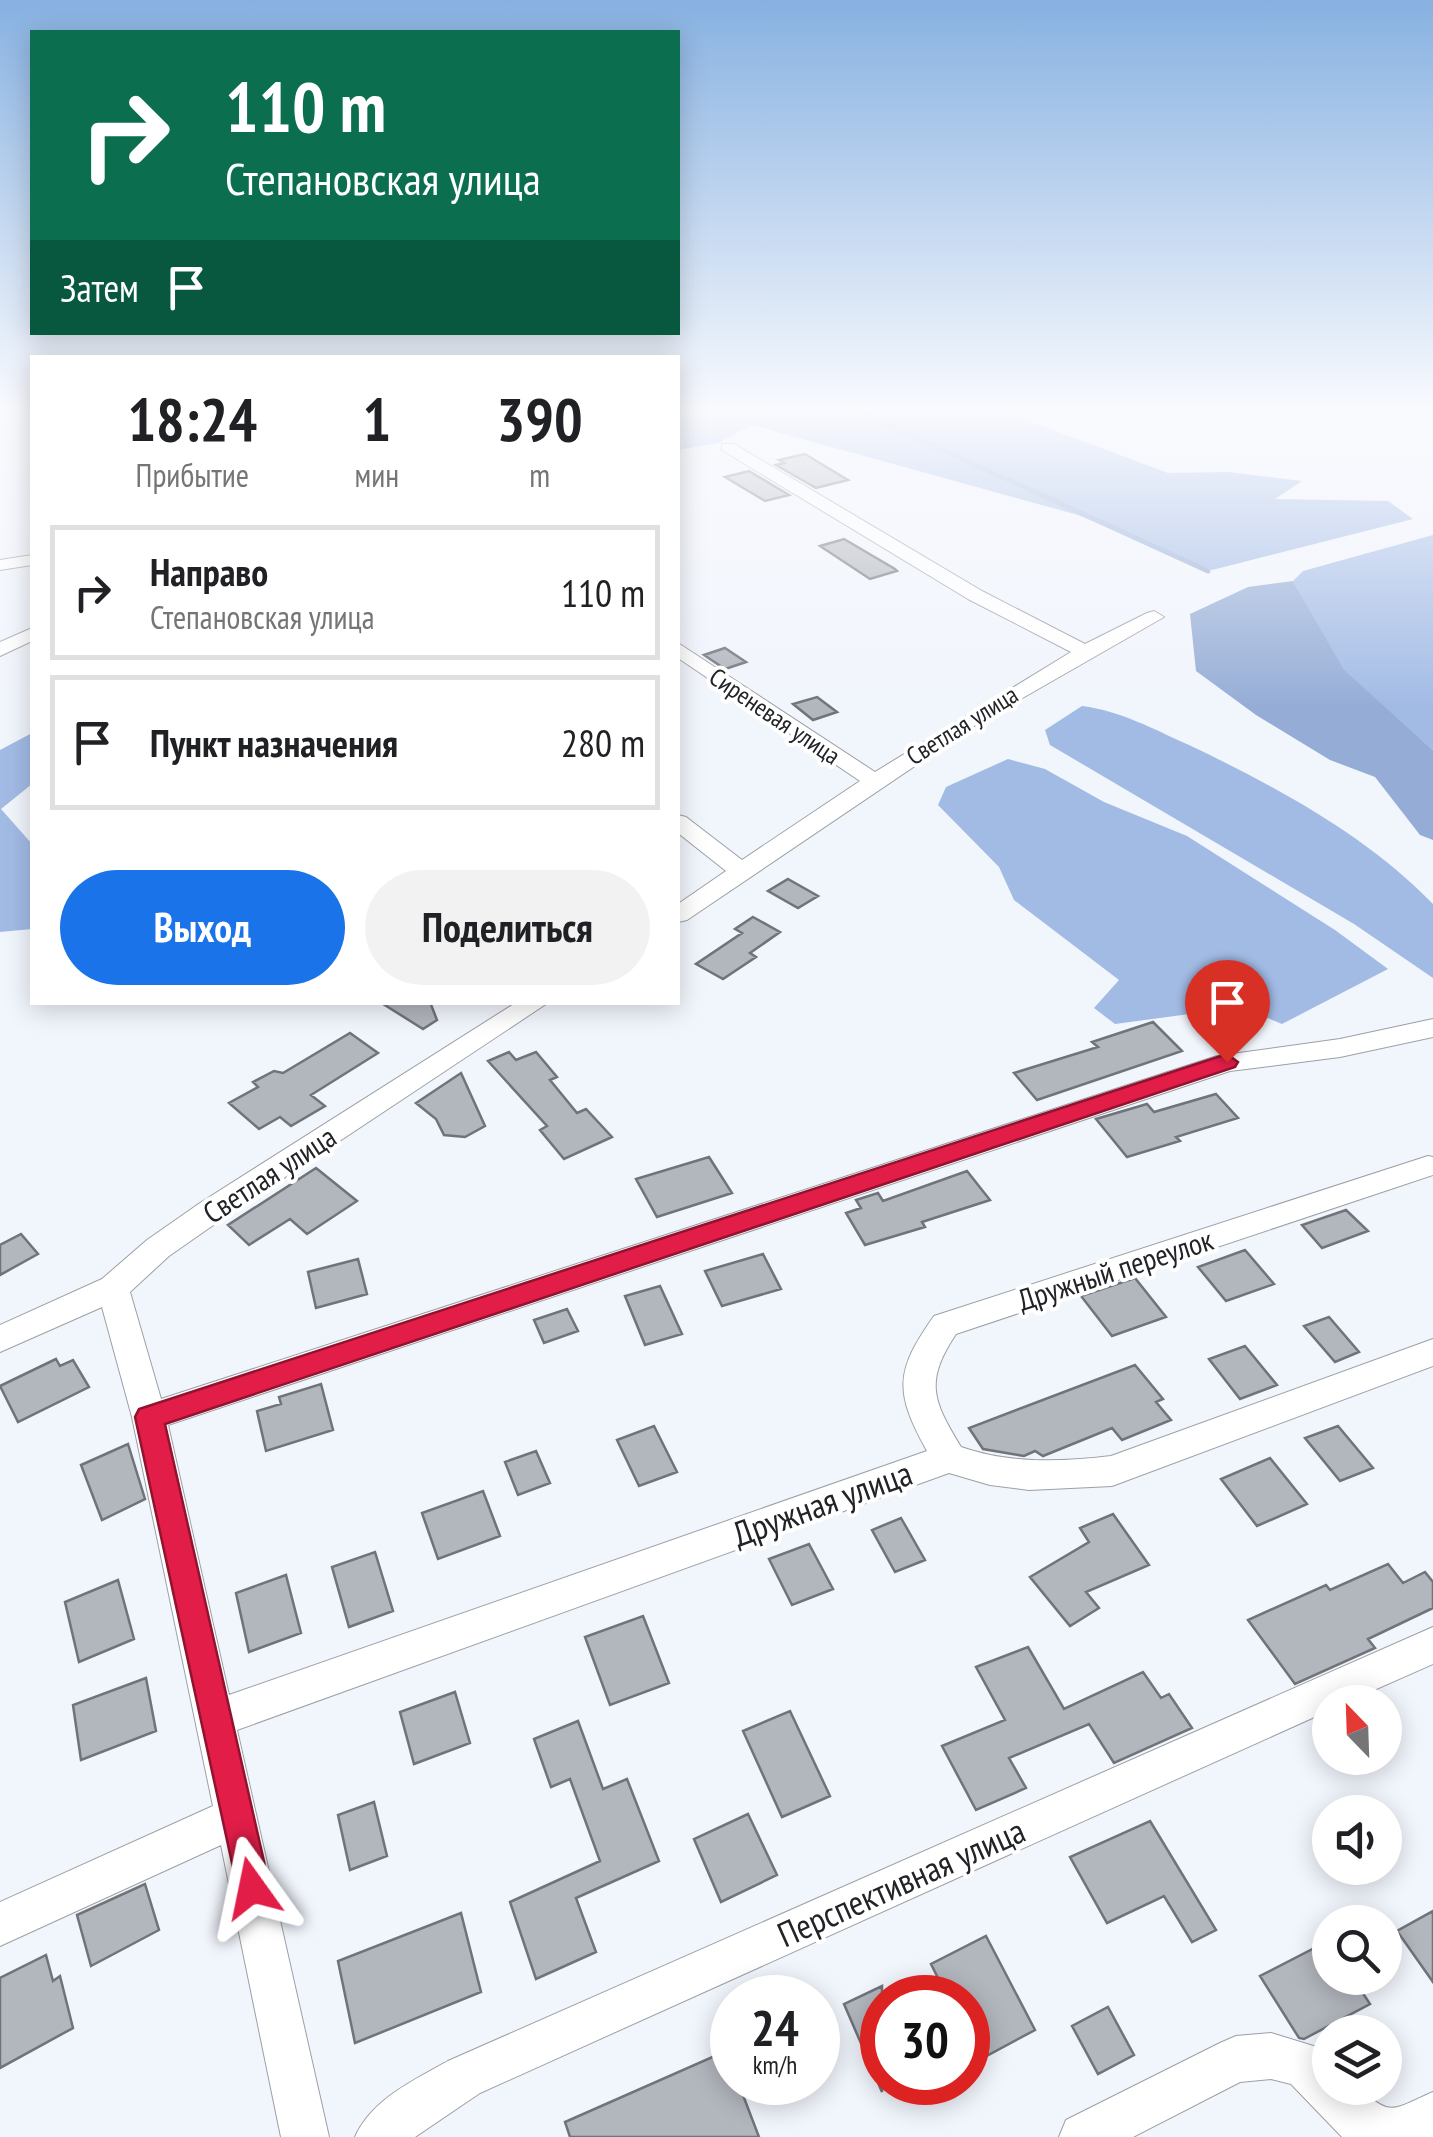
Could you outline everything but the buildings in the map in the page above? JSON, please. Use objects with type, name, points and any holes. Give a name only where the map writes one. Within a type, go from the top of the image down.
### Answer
[{"type":"street","points":[[830,508],[976,595],[1083,651]]},
{"type":"street","points":[[0,566],[30,560]]},
{"type":"street","name":"Светлая улица","points":[[680,914],[874,781],[1083,651],[1154,616]]},
{"type":"street","points":[[0,650],[30,635]]},
{"type":"street","name":"Сиреневая улица","points":[[680,651],[874,781]]},
{"type":"street","points":[[680,824],[742,872]]},
{"type":"street","name":"Светлая улица","points":[[0,1339],[113,1288],[158,1248],[211,1211],[531,1005]]},
{"type":"street","points":[[149,1417],[1227,1062],[1340,1048],[1433,1028]]},
{"type":"street","name":"Дружный переулок","points":[[948,1458],[920,1408],[917,1381],[921,1356],[945,1324],[1428,1166]]},
{"type":"street","points":[[113,1288],[149,1417],[305,2137]]},
{"type":"street","name":"Дружная улица","points":[[216,1719],[948,1458],[1015,1477],[1062,1478],[1112,1471],[1433,1352]]},
{"type":"street","name":"Перспективная улица","points":[[379,2137],[418,2104],[464,2077],[1433,1645]]},
{"type":"street","points":[[0,1924],[237,1816]]},
{"type":"street","points":[[1083,2137],[1236,2059],[1270,2056],[1304,2064],[1370,2131],[1392,2134],[1433,2116]]},
{"type":"shaded area","points":[[1052,508],[1397,508],[1413,519],[1212,570]]},
{"type":"shaded area","points":[[1433,535],[1433,750],[1343,670],[1293,581],[1303,571]]},
{"type":"shaded area","points":[[1293,581],[1344,670],[1433,750],[1433,840],[1420,835],[1375,777],[1330,760],[1256,715],[1196,671],[1190,614],[1248,587]]},
{"type":"shaded area","points":[[1082,706],[1137,721],[1221,761],[1318,814],[1379,856],[1433,904],[1433,978],[1354,924],[1050,745],[1045,730]]},
{"type":"shaded area","points":[[30,734],[30,786],[1,809],[30,842],[30,929],[0,932],[0,750]]},
{"type":"shaded area","points":[[1008,759],[1045,769],[1104,802],[1187,836],[1335,930],[1388,969],[1282,1024],[1242,1007],[1115,1024],[1094,1008],[1119,980],[1014,900],[999,867],[938,805],[946,787]]},
{"type":"waterway","points":[[1069,508],[1208,571]]},
{"type":"route","points":[[252,1888],[149,1417],[1227,1062]]}]
